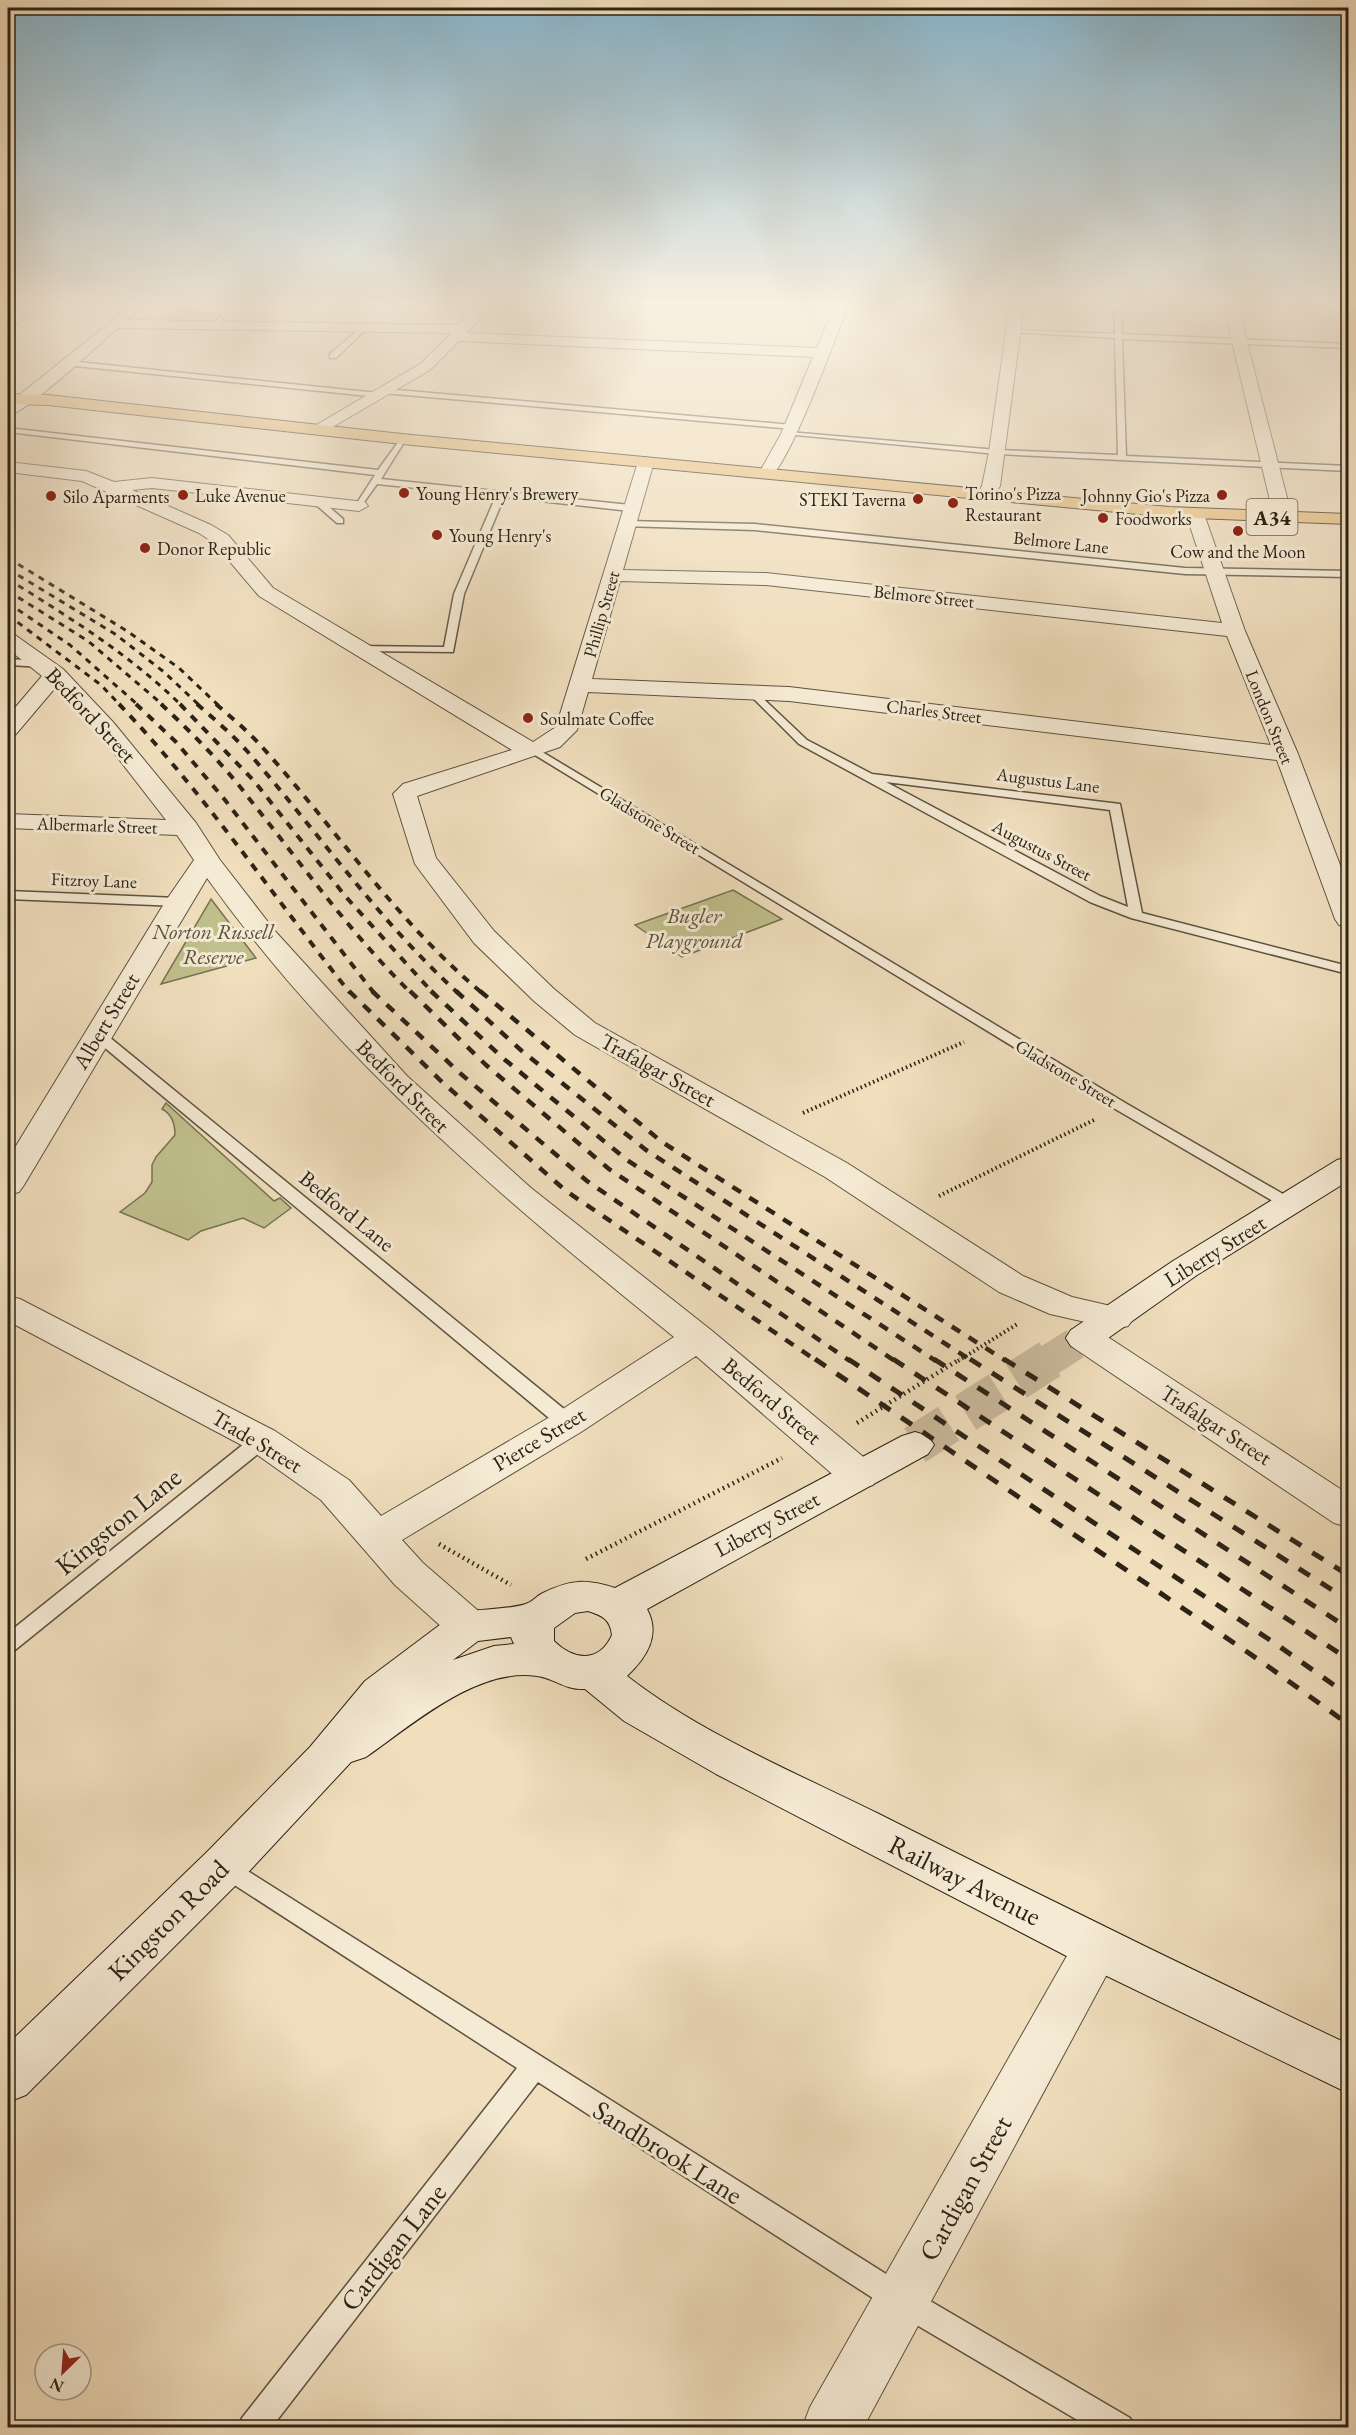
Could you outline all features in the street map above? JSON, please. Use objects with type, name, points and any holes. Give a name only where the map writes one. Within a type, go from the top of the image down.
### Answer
[{"type":"highway","name":"A34","points":[[198,418],[1195,514],[1348,519]]},
{"type":"street","points":[[319,430],[340,418]]},
{"type":"street","points":[[768,473],[796,418]]},
{"type":"street","points":[[986,494],[991,486],[1002,418]]},
{"type":"street","points":[[1258,418],[1283,517]]},
{"type":"street","name":"Phillip Street","points":[[534,750],[552,742],[566,730],[581,685],[628,516],[646,462]]},
{"type":"street","name":"Gladstone Street","points":[[8,467],[86,476],[114,487],[221,539],[266,592],[515,743],[534,750]]},
{"type":"street","points":[[114,487],[152,483],[359,506]]},
{"type":"street","name":"London Street","points":[[1195,514],[1235,630],[1286,754],[1348,919]]},
{"type":"street","name":"Belmore Street","points":[[612,575],[766,579],[1235,630]]},
{"type":"street","name":"Bedford Street","points":[[8,639],[50,669],[120,740],[292,969],[408,1096],[506,1184],[698,1338],[859,1474]]},
{"type":"street","points":[[8,729],[50,669]]},
{"type":"street","name":"Charles Street","points":[[581,685],[752,690],[1286,754]]},
{"type":"street","name":"Trafalgar Street","points":[[534,750],[411,789],[405,794],[424,859],[484,937],[544,995],[585,1029],[836,1170],[1011,1284],[1062,1306],[1116,1318]]},
{"type":"street","name":"Albermarle Street","points":[[8,821],[187,828]]},
{"type":"street","name":"Albert Street","points":[[8,1185],[178,902],[208,859]]},
{"type":"street","name":"Liberty Street","points":[[1084,1338],[1185,1268],[1348,1167]]},
{"type":"street","name":"Trade Street","points":[[8,1307],[262,1440],[335,1490],[378,1536],[409,1574],[468,1626]]},
{"type":"street","name":"Pierce Street","points":[[378,1536],[568,1423],[698,1338]]},
{"type":"street","name":"Trafalgar Street","points":[[1084,1338],[1348,1513]]},
{"type":"street","name":"Liberty Street","points":[[619,1605],[915,1445]]},
{"type":"street","points":[[468,1626],[530,1600],[559,1601],[573,1596],[589,1595],[606,1598],[629,1614],[634,1625],[634,1637],[621,1659],[608,1667],[593,1672],[566,1671],[544,1659],[537,1650],[533,1639],[534,1628],[530,1600]]},
{"type":"street","name":"Kingston Road","points":[[8,2078],[224,1866],[326,1760],[380,1692],[468,1626]]},
{"type":"street","name":"Kingston Road","points":[[326,1760],[447,1680],[494,1662],[544,1659]]},
{"type":"street","name":"Railway Avenue","points":[[593,1672],[639,1709],[732,1761],[1097,1948],[1348,2069]]},
{"type":"street","name":"Cardigan Street","points":[[831,2427],[1097,1948]]},
{"type":"lane","points":[[647,418],[997,452],[1348,469]]},
{"type":"lane","points":[[1121,418],[1122,458]]},
{"type":"lane","name":"Belmore Lane","points":[[8,430],[501,494],[628,516],[1185,571],[1348,574]]},
{"type":"lane","points":[[359,506],[402,439]]},
{"type":"lane","points":[[359,648],[449,650],[459,594],[501,494]]},
{"type":"lane","points":[[317,501],[340,521]]},
{"type":"lane","points":[[8,663],[50,669]]},
{"type":"lane","name":"Augustus Street","points":[[752,690],[803,742],[1095,899],[1136,915],[1348,970]]},
{"type":"lane","name":"Gladstone Street","points":[[534,750],[1122,1107],[1289,1204]]},
{"type":"lane","name":"Augustus Lane","points":[[865,776],[1116,807],[1136,915]]},
{"type":"lane","name":"Fitzroy Lane","points":[[8,895],[178,902]]},
{"type":"lane","name":"Bedford Lane","points":[[98,1035],[568,1423]]},
{"type":"lane","name":"Kingston Lane","points":[[8,1644],[262,1440]]},
{"type":"lane","name":"Sandbrook Lane","points":[[224,1866],[534,2067],[903,2301],[1120,2427]]},
{"type":"lane","name":"Cardigan Lane","points":[[252,2427],[534,2067]]},
{"type":"path","points":[[764,1130],[994,1029]]},
{"type":"path","points":[[904,1213],[1122,1107]]},
{"type":"path","points":[[862,1421],[1023,1321],[1011,1284]]},
{"type":"path","points":[[583,1561],[772,1462]]},
{"type":"path","points":[[512,1586],[530,1600]]},
{"type":"green space","name":"Bugler Playground","points":[[733,890],[782,919],[682,957],[635,925]]},
{"type":"green space","name":"Norton Russell Reserve","points":[[211,899],[256,958],[161,984]]},
{"type":"green space","points":[[166,1103],[274,1201],[280,1198],[291,1208],[264,1228],[243,1218],[201,1231],[188,1240],[120,1212],[145,1193],[152,1182],[152,1165],[156,1157],[175,1135],[172,1120],[162,1109]]},
{"type":"tunnel","points":[[1048,1361],[1084,1338]]},
{"type":"tunnel","points":[[915,1445],[1050,1359]]},
{"type":"railway","points":[[8,558],[127,631],[179,668],[218,705]]},
{"type":"railway","points":[[8,569],[115,634],[164,672],[199,705]]},
{"type":"railway","points":[[8,579],[120,653],[181,705]]},
{"type":"railway","points":[[8,591],[88,641],[163,705]]},
{"type":"railway","points":[[8,603],[70,645],[138,705]]},
{"type":"railway","points":[[8,615],[101,685],[120,705]]},
{"type":"railway","points":[[119,704],[209,809],[350,993]]},
{"type":"railway","points":[[136,704],[176,742],[225,800],[374,993]]},
{"type":"railway","points":[[161,704],[228,772],[347,922],[411,993]]},
{"type":"railway","points":[[197,704],[247,751],[401,936],[458,993]]},
{"type":"railway","points":[[216,704],[263,748],[422,936],[482,993]]},
{"type":"railway","points":[[181,705],[254,781],[346,897],[432,992]]},
{"type":"railway","points":[[349,991],[441,1081],[566,1191],[817,1361]]},
{"type":"railway","points":[[410,991],[486,1065],[609,1169],[895,1361]]},
{"type":"railway","points":[[456,991],[523,1052],[646,1150],[972,1361]]},
{"type":"railway","points":[[480,991],[662,1142],[1006,1361]]},
{"type":"railway","points":[[432,992],[504,1059],[627,1160],[936,1361]]},
{"type":"railway","points":[[374,993],[461,1074],[587,1181],[850,1361]]},
{"type":"railway","points":[[815,1359],[1262,1662],[1348,1724]]},
{"type":"railway","points":[[848,1359],[1276,1644],[1348,1695]]},
{"type":"railway","points":[[893,1359],[1348,1659]]},
{"type":"railway","points":[[934,1359],[1348,1628]]},
{"type":"railway","points":[[970,1359],[1348,1600]]},
{"type":"railway","points":[[1004,1359],[1348,1575]]},
{"type":"place","name":"Young Henry's Brewery","points":[[404,493]]},
{"type":"place","name":"Luke Avenue","points":[[183,495]]},
{"type":"place","name":"Johnny Gio's Pizza","points":[[1222,495]]},
{"type":"place","name":"Silo Aparments","points":[[51,496]]},
{"type":"place","name":"STEKI Taverna","points":[[918,499]]},
{"type":"place","name":"Torino's Pizza Restaurant","points":[[953,503]]},
{"type":"place","name":"Foodworks","points":[[1103,518]]},
{"type":"place","name":"Cow and the Moon","points":[[1238,531]]},
{"type":"place","name":"Young Henry's","points":[[437,535]]},
{"type":"place","name":"Donor Republic","points":[[145,548]]},
{"type":"place","name":"Soulmate Coffee","points":[[528,718]]}]
